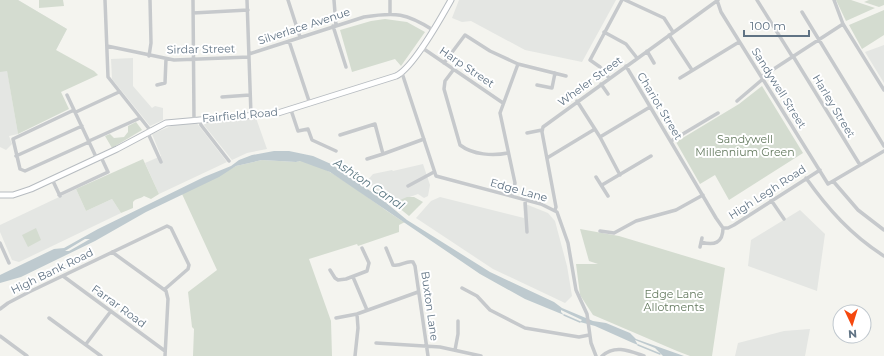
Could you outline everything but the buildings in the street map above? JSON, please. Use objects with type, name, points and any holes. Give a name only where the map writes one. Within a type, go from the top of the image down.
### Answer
[{"type":"street","points":[[105,0],[108,77],[149,131],[161,162]]},
{"type":"street","points":[[149,56],[152,38],[150,0]]},
{"type":"street","points":[[193,0],[194,119]]},
{"type":"street","points":[[247,0],[251,115]]},
{"type":"street","points":[[288,0],[300,37]]},
{"type":"street","points":[[334,0],[334,26],[346,67]]},
{"type":"street","points":[[390,0],[390,14]]},
{"type":"street","points":[[408,186],[434,172],[402,73],[433,30],[451,0]]},
{"type":"street","points":[[609,78],[600,67],[590,60],[604,32],[624,0],[664,18],[673,32]]},
{"type":"street","name":"Wheler Street","points":[[542,130],[577,101],[717,0]]},
{"type":"street","name":"Sandywell Street","points":[[717,0],[721,12],[739,42],[763,77],[828,184],[833,181]]},
{"type":"street","name":"Harley Street","points":[[757,0],[860,165]]},
{"type":"street","points":[[834,0],[843,24],[884,90]]},
{"type":"street","points":[[193,13],[248,10]]},
{"type":"street","points":[[802,12],[884,146]]},
{"type":"street","name":"Silverlace Avenue","points":[[249,55],[364,17],[390,14],[412,17],[433,30]]},
{"type":"street","points":[[737,101],[763,77],[792,56],[843,24]]},
{"type":"street","points":[[604,32],[626,44],[637,58]]},
{"type":"street","points":[[444,62],[465,35],[490,51],[518,64],[566,76]]},
{"type":"street","points":[[669,35],[692,70]]},
{"type":"street","points":[[289,41],[310,104]]},
{"type":"street","points":[[680,78],[739,42]]},
{"type":"street","name":"Sirdar Street","points":[[107,46],[166,59],[193,60],[249,55]]},
{"type":"street","name":"Harp Street","points":[[421,47],[503,103]]},
{"type":"street","points":[[647,51],[654,63]]},
{"type":"street","points":[[157,85],[165,82],[166,59]]},
{"type":"street","points":[[512,196],[515,184],[500,113],[518,64]]},
{"type":"street","name":"Chariot Street","points":[[626,66],[723,228]]},
{"type":"street","points":[[454,69],[445,81],[444,89],[460,145],[466,149],[489,155],[508,153]]},
{"type":"street","name":"Fairfield Road","points":[[0,195],[22,192],[52,179],[99,158],[166,123],[194,119],[272,114],[291,110],[402,73]]},
{"type":"street","points":[[537,85],[552,88],[555,73]]},
{"type":"street","points":[[601,84],[608,94]]},
{"type":"street","points":[[119,92],[13,139],[20,169],[25,171],[140,118]]},
{"type":"street","points":[[52,179],[60,196],[107,172],[89,141],[67,95]]},
{"type":"street","points":[[222,97],[250,95]]},
{"type":"street","points":[[577,101],[600,137],[620,175]]},
{"type":"street","points":[[600,137],[650,107]]},
{"type":"street","points":[[291,110],[298,131],[308,129],[312,140],[336,151]]},
{"type":"street","points":[[671,141],[718,113]]},
{"type":"street","points":[[200,119],[201,125],[229,161]]},
{"type":"street","points":[[340,135],[375,124],[384,154]]},
{"type":"street","points":[[16,156],[82,126]]},
{"type":"street","points":[[547,158],[595,129]]},
{"type":"street","points":[[527,133],[542,130],[556,208],[555,210]]},
{"type":"street","points":[[367,159],[424,140]]},
{"type":"street","points":[[884,151],[833,181],[858,210],[884,230]]},
{"type":"street","points":[[602,185],[651,156]]},
{"type":"street","name":"High Legh Road","points":[[723,228],[728,228],[734,225],[820,170]]},
{"type":"street","name":"Edge Lane","points":[[434,172],[436,176],[512,196],[555,210],[562,222],[568,243],[578,297],[587,314],[589,335],[596,356]]},
{"type":"street","points":[[596,177],[608,196]]},
{"type":"street","points":[[806,178],[837,219],[856,236],[884,256]]},
{"type":"street","points":[[600,231],[614,233],[636,221],[676,210],[703,195]]},
{"type":"street","points":[[526,200],[527,232]]},
{"type":"street","points":[[771,200],[784,219]]},
{"type":"street","name":"High Bank Road","points":[[0,309],[8,303],[112,252],[164,227],[169,227],[189,265],[188,269],[165,289]]},
{"type":"street","points":[[701,242],[711,245],[719,242],[722,238],[723,228]]},
{"type":"street","points":[[0,242],[9,263]]},
{"type":"street","points":[[330,270],[332,275],[338,280],[354,277],[367,271],[370,265],[362,248]]},
{"type":"street","name":"Buxton Lane","points":[[386,248],[393,265],[399,265],[410,261],[413,262],[416,269],[428,356]]},
{"type":"street","points":[[112,252],[165,289],[167,294],[165,356]]},
{"type":"street","name":"Farrar Road","points":[[63,276],[165,351]]},
{"type":"street","points":[[354,277],[367,310]]},
{"type":"street","points":[[462,288],[477,296],[490,310],[525,328],[579,337],[589,335]]},
{"type":"street","points":[[336,318],[357,314],[418,292]]},
{"type":"street","points":[[86,344],[111,311]]},
{"type":"street","points":[[355,356],[358,328],[357,314]]},
{"type":"street","points":[[49,318],[102,356]]},
{"type":"street","points":[[455,350],[458,334],[458,320]]},
{"type":"street","points":[[0,336],[27,356]]},
{"type":"street","points":[[376,342],[426,345],[481,356]]},
{"type":"street","points":[[602,356],[610,351],[620,349],[644,356]]},
{"type":"shaded area","points":[[0,0],[18,0],[67,29],[56,50],[7,70],[18,134],[9,136],[12,144],[6,150],[0,147]]},
{"type":"shaded area","points":[[459,0],[616,0],[582,62],[525,50],[471,21],[462,22],[452,18]]},
{"type":"shaded area","points":[[884,45],[884,83],[865,52]]},
{"type":"shaded area","points":[[133,58],[133,86],[152,108],[155,106],[163,108],[163,120],[150,126],[112,79],[111,59]]},
{"type":"shaded area","points":[[256,118],[267,149],[247,153],[232,160],[204,125],[206,122]]},
{"type":"shaded area","points":[[196,122],[227,162],[159,194],[145,163],[161,156],[152,134],[176,124]]},
{"type":"shaded area","points":[[274,151],[289,151],[313,156],[331,164],[379,197],[407,220],[490,272],[554,302],[562,308],[593,321],[606,323],[630,333],[636,339],[684,356],[663,356],[655,348],[635,340],[638,345],[595,326],[580,322],[582,320],[561,310],[564,315],[525,299],[480,274],[330,172],[300,161],[262,160],[236,166],[219,177],[146,212],[95,241],[21,277],[0,283],[0,275],[54,249],[64,248],[98,229],[252,155]],"holes":[[[85,239],[90,239],[69,251],[65,251]]]},
{"type":"shaded area","points":[[423,164],[430,185],[428,196],[424,198],[418,194],[393,203],[366,182],[373,174]]},
{"type":"shaded area","points":[[76,189],[86,211],[112,199],[121,213],[19,262],[12,260],[0,232],[0,225]]},
{"type":"shaded area","points":[[440,197],[524,218],[523,203],[548,213],[555,221],[567,266],[572,296],[565,303],[493,269],[416,218],[431,201]]},
{"type":"shaded area","points":[[800,210],[825,234],[817,291],[748,266],[751,240]]},
{"type":"shaded area","points":[[810,329],[805,356],[735,356],[738,343],[784,331]]},
{"type":"green space","points":[[0,0],[18,0],[67,29],[56,50],[94,71],[98,75],[61,92],[69,109],[18,134],[7,71],[0,72]]},
{"type":"green space","points":[[39,0],[63,0],[64,6],[39,8]]},
{"type":"green space","points":[[836,0],[851,0],[875,8],[846,21]]},
{"type":"green space","points":[[869,0],[884,0],[884,5],[879,7],[864,2]]},
{"type":"green space","points":[[884,10],[884,35],[862,49],[849,25]]},
{"type":"green space","points":[[385,19],[407,22],[425,32],[401,66],[395,59],[352,72],[340,30],[371,21]]},
{"type":"green space","name":"Sandywell Millennium Green","points":[[762,86],[803,153],[729,200],[715,175],[700,184],[676,142],[739,104]]},
{"type":"green space","points":[[136,122],[142,130],[112,148],[105,136],[110,134],[114,138],[124,137],[128,132],[128,126]]},
{"type":"green space","points":[[143,159],[159,194],[151,199],[144,196],[137,199],[133,202],[133,208],[121,213],[112,199],[86,211],[76,189]]},
{"type":"green space","points":[[262,160],[296,162],[305,161],[318,166],[350,184],[405,222],[399,225],[399,232],[358,246],[357,244],[309,259],[331,321],[332,356],[193,356],[194,329],[192,327],[188,292],[217,270],[182,194],[236,166]]},
{"type":"green space","points":[[407,197],[414,197],[423,202],[409,216],[393,203]]},
{"type":"green space","points":[[36,228],[41,240],[28,247],[22,235]]},
{"type":"green space","name":"Edge Lane Allotments","points":[[580,229],[619,236],[725,268],[712,356],[690,356],[593,315],[580,295],[576,264],[598,264],[589,261]]},
{"type":"waterway","name":"Ashton Canal","points":[[564,315],[580,322]]},
{"type":"waterway","points":[[638,345],[660,354]]}]
